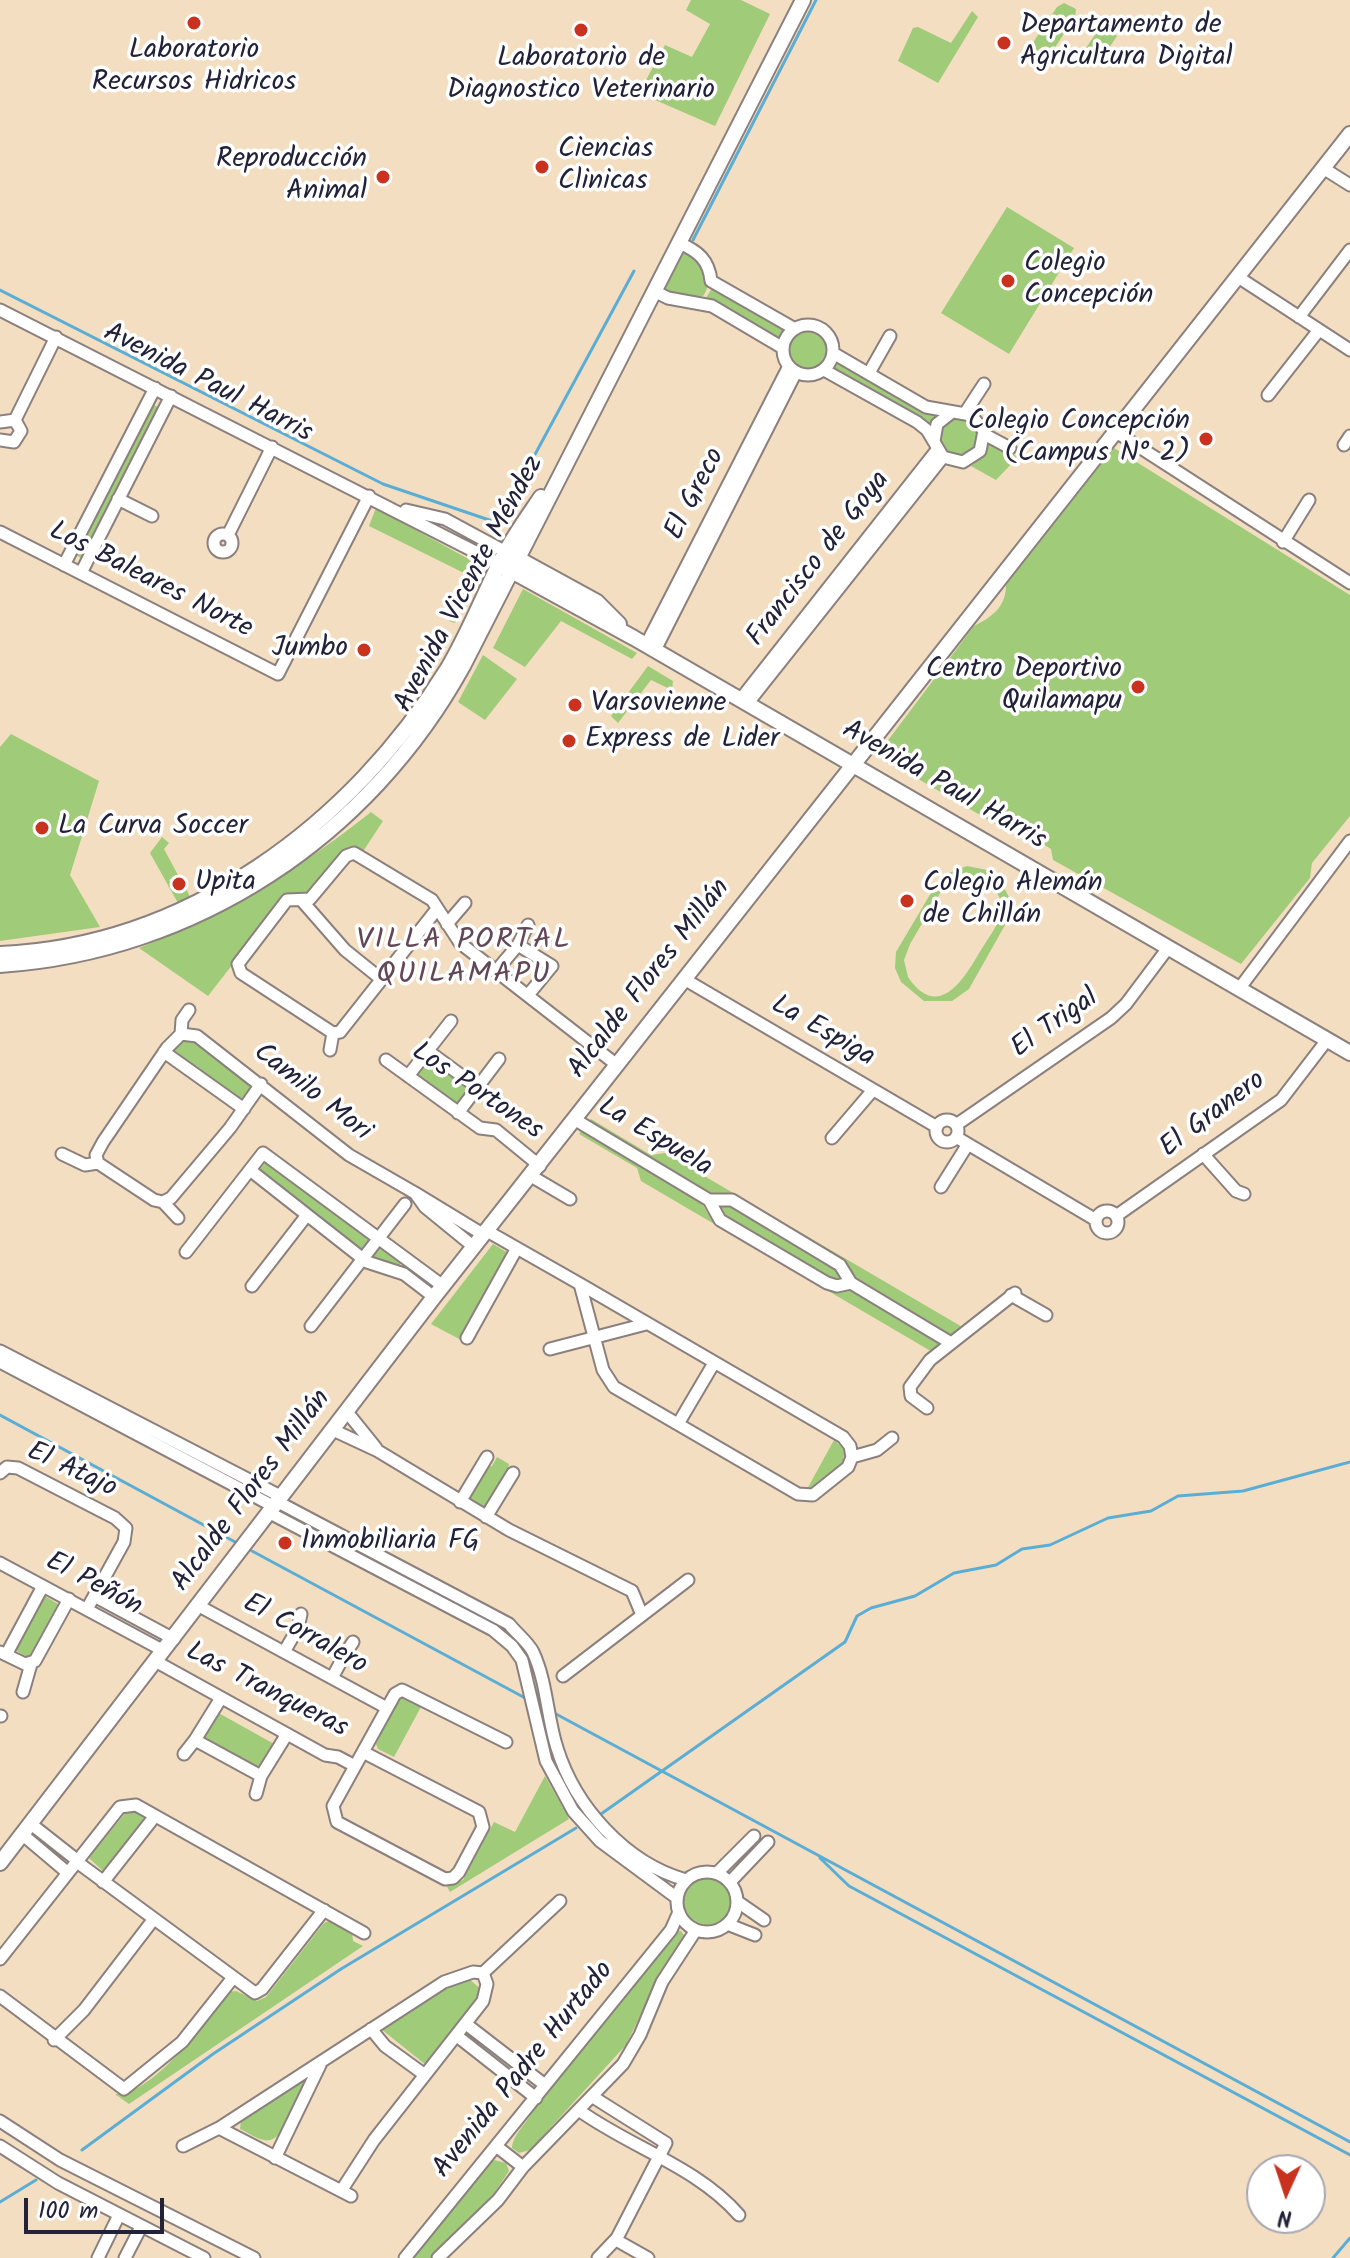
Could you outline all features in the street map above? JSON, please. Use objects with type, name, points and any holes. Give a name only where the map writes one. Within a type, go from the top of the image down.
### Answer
[{"type":"main road","name":"Avenida Vicente Méndez","points":[[0,954],[83,943],[163,918],[229,885],[321,820],[361,781],[398,738],[440,680],[575,447],[803,0]]},
{"type":"main road","name":"Alcalde Flores Millán","points":[[0,1862],[439,1291],[1350,134]]},
{"type":"main road","name":"Avenida Vicente Méndez","points":[[0,965],[61,958],[168,928],[253,886],[314,845],[371,794],[422,733],[463,666],[509,562]]},
{"type":"main road","name":"Avenida Paul Harris","points":[[509,562],[645,645],[1350,1053]]},
{"type":"street","points":[[1323,168],[1350,185]]},
{"type":"street","points":[[679,243],[702,257],[710,268],[711,289],[698,301]]},
{"type":"street","points":[[1299,317],[1350,250]]},
{"type":"street","points":[[1238,277],[1350,350]]},
{"type":"street","points":[[654,291],[684,302],[698,301],[712,306],[783,348],[792,369],[810,376],[824,370],[833,353],[831,339],[820,328],[812,325],[795,329],[711,281]]},
{"type":"street","name":"Avenida Paul Harris","points":[[0,310],[390,507],[445,519],[509,562]]},
{"type":"street","points":[[783,348],[795,329]]},
{"type":"street","points":[[1268,395],[1319,330]]},
{"type":"street","points":[[869,373],[890,336]]},
{"type":"street","points":[[15,420],[56,337]]},
{"type":"street","points":[[824,370],[917,422],[938,449],[963,462],[980,451],[984,434],[979,421],[965,413],[926,407],[833,353]]},
{"type":"street","name":"El Greco","points":[[645,645],[792,369]]},
{"type":"street","points":[[965,413],[984,384]]},
{"type":"street","points":[[64,565],[155,388]]},
{"type":"street","points":[[81,573],[171,396]]},
{"type":"street","points":[[938,449],[937,424],[951,413]]},
{"type":"street","points":[[0,422],[15,420]]},
{"type":"street","points":[[0,440],[11,443],[18,439],[20,427],[15,420]]},
{"type":"street","points":[[1116,432],[1350,583]]},
{"type":"street","points":[[984,434],[1010,448]]},
{"type":"street","points":[[228,535],[272,447]]},
{"type":"street","name":"Francisco de Goya","points":[[743,702],[938,449]]},
{"type":"street","name":"Los Baleares Norte","points":[[0,532],[278,674],[369,496]]},
{"type":"street","points":[[118,499],[152,516]]},
{"type":"street","points":[[1283,542],[1309,500]]},
{"type":"street","points":[[1239,989],[1350,841]]},
{"type":"street","points":[[437,909],[340,1032],[333,1033],[241,973],[238,964],[287,900],[303,902],[310,899],[346,856],[354,853],[425,895],[437,909],[460,943],[617,1065]]},
{"type":"street","points":[[303,902],[345,950],[381,979]]},
{"type":"street","points":[[447,924],[465,903]]},
{"type":"street","points":[[496,971],[518,945],[528,925]]},
{"type":"street","points":[[518,945],[552,966],[528,995]]},
{"type":"street","name":"El Trigal","points":[[956,1131],[1111,1018],[1126,1004],[1168,948]]},
{"type":"street","name":"La Espiga","points":[[684,979],[937,1127],[941,1140],[947,1142],[956,1131],[968,1144],[1096,1220]]},
{"type":"street","points":[[98,1163],[96,1155],[103,1142],[164,1052],[181,1034],[182,1020],[189,1010]]},
{"type":"street","points":[[408,1076],[451,1021]]},
{"type":"street","name":"Camilo Mori","points":[[181,1034],[186,1032],[197,1036],[349,1155],[415,1193],[425,1207],[482,1238],[517,1248],[639,1315],[646,1324],[843,1437],[850,1446],[852,1457]]},
{"type":"street","points":[[330,1050],[333,1033]]},
{"type":"street","name":"El Granero","points":[[1116,1216],[1281,1100],[1327,1040]]},
{"type":"street","points":[[428,1051],[477,1087]]},
{"type":"street","points":[[164,1052],[244,1109]]},
{"type":"street","points":[[458,1113],[499,1059]]},
{"type":"street","name":"Los Portones","points":[[386,1060],[480,1128],[496,1130],[536,1171],[570,1199]]},
{"type":"street","points":[[163,1202],[171,1198],[261,1084]]},
{"type":"street","points":[[832,1138],[873,1090]]},
{"type":"street","name":"La Espuela","points":[[574,1119],[709,1200],[720,1220],[733,1228],[827,1283],[837,1286],[851,1283]]},
{"type":"street","points":[[937,1127],[944,1121],[956,1131]]},
{"type":"street","points":[[941,1187],[968,1144]]},
{"type":"street","points":[[186,1252],[263,1153],[379,1238],[439,1291]]},
{"type":"street","points":[[62,1154],[85,1165],[98,1163],[154,1200],[163,1202],[178,1218]]},
{"type":"street","points":[[1203,1154],[1236,1191],[1244,1194]]},
{"type":"street","points":[[250,1170],[363,1259],[439,1291]]},
{"type":"street","name":"La Espuela","points":[[709,1200],[732,1200],[840,1265],[851,1283],[951,1343]]},
{"type":"street","points":[[311,1326],[405,1204]]},
{"type":"street","points":[[1103,1212],[1116,1216],[1117,1227],[1109,1233],[1099,1230],[1096,1220],[1103,1212]]},
{"type":"street","points":[[252,1286],[307,1215]]},
{"type":"street","points":[[467,1338],[517,1248]]},
{"type":"street","points":[[580,1284],[603,1370],[614,1387],[806,1497],[848,1467],[852,1457],[877,1450],[892,1438]]},
{"type":"street","points":[[927,1408],[911,1396],[910,1387],[930,1360],[1013,1294],[1046,1315]]},
{"type":"street","points":[[550,1349],[646,1324]]},
{"type":"street","points":[[0,1351],[493,1630],[512,1646],[529,1680],[546,1761],[573,1811],[600,1841],[677,1898]]},
{"type":"street","points":[[0,1362],[509,1624],[532,1650],[544,1684],[558,1750],[567,1773],[592,1814],[644,1861],[664,1873],[686,1880]]},
{"type":"street","points":[[678,1424],[714,1363]]},
{"type":"street","points":[[347,1412],[378,1451]]},
{"type":"street","points":[[333,1430],[378,1451],[486,1517],[632,1591],[642,1615]]},
{"type":"street","points":[[460,1502],[487,1457]]},
{"type":"street","name":"El Atajo","points":[[0,1473],[7,1467],[18,1468],[122,1523],[126,1528],[124,1542],[87,1609]]},
{"type":"street","points":[[486,1517],[513,1473]]},
{"type":"street","name":"El Peñón","points":[[0,1563],[87,1609],[159,1656]]},
{"type":"street","points":[[563,1676],[688,1580]]},
{"type":"street","points":[[31,1664],[3,1653],[43,1586]]},
{"type":"street","name":"El Peñón","points":[[94,1596],[174,1639]]},
{"type":"street","points":[[23,1692],[29,1680],[31,1664],[39,1656],[69,1599]]},
{"type":"street","name":"El Corralero","points":[[199,1606],[387,1708]]},
{"type":"street","points":[[284,1652],[298,1628],[301,1614]]},
{"type":"street","points":[[298,1628],[345,1654]]},
{"type":"street","points":[[332,1678],[353,1642]]},
{"type":"street","name":"Las Tranqueras","points":[[159,1656],[221,1698],[325,1755],[338,1757],[355,1766]]},
{"type":"street","points":[[363,1752],[479,1812],[484,1819],[483,1827],[453,1878],[445,1879],[337,1822],[333,1806],[387,1708],[402,1690],[506,1742]]},
{"type":"street","points":[[184,1754],[221,1698]]},
{"type":"street","points":[[256,1794],[261,1776],[287,1734]]},
{"type":"street","points":[[195,1740],[261,1776]]},
{"type":"street","points":[[0,1959],[120,1807],[136,1805],[364,1933]]},
{"type":"street","points":[[103,1882],[155,1816]]},
{"type":"street","points":[[27,1830],[77,1861],[248,1991],[255,1993],[262,1989],[324,1910]]},
{"type":"street","points":[[27,1830],[68,1873]]},
{"type":"street","points":[[717,1873],[754,1836]]},
{"type":"street","points":[[730,1882],[768,1842]]},
{"type":"street","points":[[738,1902],[727,1924],[715,1931],[696,1930],[679,1912],[677,1898],[686,1880],[703,1872],[717,1873],[730,1882],[738,1902],[764,1920]]},
{"type":"street","points":[[183,2146],[219,2128],[444,1982],[473,1972],[483,1973],[560,1901]]},
{"type":"street","name":"Avenida Padre Hurtado","points":[[405,2258],[671,1930],[679,1912]]},
{"type":"street","points":[[54,2040],[84,2010],[153,1920]]},
{"type":"street","points":[[727,1924],[755,1935]]},
{"type":"street","name":"Avenida Padre Hurtado","points":[[438,2258],[498,2200],[523,2167],[580,2111],[633,2050],[662,1982],[696,1930]]},
{"type":"street","points":[[219,2128],[346,2194],[374,2140],[457,2036],[487,1993],[483,1973]]},
{"type":"street","points":[[0,1996],[54,2040],[124,2089],[182,2042],[232,1979]]},
{"type":"street","points":[[466,2024],[545,2085]]},
{"type":"street","points":[[371,2029],[385,2046],[425,2075]]},
{"type":"street","points":[[457,2036],[536,2098]]},
{"type":"street","points":[[275,2158],[321,2062]]},
{"type":"street","points":[[593,2097],[661,2136],[666,2143],[661,2158],[616,2240],[598,2258]]},
{"type":"street","points":[[580,2111],[709,2187],[739,2215]]},
{"type":"street","points":[[0,2123],[60,2160],[254,2258]]},
{"type":"street","points":[[0,2146],[58,2183],[206,2258],[215,2239]]},
{"type":"street","points":[[496,2146],[523,2167]]},
{"type":"street","points":[[98,2258],[119,2215]]},
{"type":"street","points":[[125,2258],[141,2227]]},
{"type":"street","points":[[616,2240],[648,2258]]},
{"type":"green space","points":[[691,0],[741,0],[770,14],[715,126],[639,93],[665,45],[692,57],[710,24],[686,10]]},
{"type":"green space","points":[[1064,3],[1076,9],[1075,17],[1046,61],[1028,50],[1057,7]]},
{"type":"green space","points":[[972,11],[978,17],[938,83],[898,61],[913,28],[918,27],[951,43]]},
{"type":"green space","points":[[1101,26],[1117,36],[1097,66],[1081,55]]},
{"type":"green space","name":"Colegio Concepción","points":[[1007,207],[1074,248],[1009,354],[941,313]]},
{"type":"green space","points":[[678,247],[702,260],[710,282],[704,295],[697,299],[657,290]]},
{"type":"green space","points":[[714,285],[789,329],[779,344],[704,301]]},
{"type":"green space","points":[[808,327],[824,334],[831,350],[824,366],[808,373],[792,366],[785,350],[792,334]]},
{"type":"green space","points":[[833,357],[919,409],[945,416],[932,436],[826,370]]},
{"type":"green space","points":[[153,405],[159,407],[81,558],[76,555]]},
{"type":"green space","points":[[961,415],[977,423],[981,441],[971,456],[952,459],[938,447],[943,421]]},
{"type":"green space","points":[[989,441],[1018,457],[996,480],[971,466],[986,454]]},
{"type":"green space","name":"Centro Deportivo Quilamapu","points":[[1114,448],[1350,595],[1350,816],[1312,863],[1310,878],[1241,964],[1053,860],[1051,849],[1022,831],[1011,833],[877,755],[974,626],[987,619],[1001,605],[1006,585]]},
{"type":"green space","points":[[376,508],[483,567],[455,623],[449,621],[472,577],[369,526]]},
{"type":"green space","points":[[523,589],[637,653],[632,659],[561,621],[525,667],[493,648]]},
{"type":"green space","points":[[483,655],[517,679],[485,720],[458,702]]},
{"type":"green space","points":[[648,666],[673,681],[672,690],[651,680],[618,723],[611,716]]},
{"type":"green space","name":"La Curva Soccer","points":[[11,734],[99,781],[70,875],[100,927],[0,941],[0,747]]},
{"type":"green space","points":[[371,812],[383,821],[364,850],[345,849],[309,894],[286,896],[208,996],[139,948],[260,889],[317,853]]},
{"type":"green space","points":[[162,837],[169,843],[164,849],[178,875],[169,880],[176,893],[186,888],[190,897],[178,903],[150,853]]},
{"type":"green space","name":"Colegio Alemán de Chillán","points":[[967,866],[987,870],[999,879],[1009,897],[1009,918],[969,989],[952,1001],[924,1001],[901,982],[895,968],[896,952],[941,876]],"holes":[[[964,876],[987,883],[998,894],[1002,909],[1000,917],[959,983],[941,996],[930,996],[919,990],[908,977],[904,960],[946,883]]]},
{"type":"green space","points":[[181,1038],[191,1039],[245,1078],[251,1085],[247,1098],[242,1101],[174,1053],[175,1045]]},
{"type":"green space","points":[[431,1057],[471,1087],[456,1106],[417,1075]]},
{"type":"green space","points":[[591,1119],[651,1155],[665,1153],[964,1328],[952,1338],[855,1281],[844,1263],[727,1194],[705,1193],[588,1123]]},
{"type":"green space","points":[[582,1130],[701,1202],[710,1217],[832,1290],[849,1289],[941,1343],[934,1353],[641,1181],[637,1168],[579,1134]]},
{"type":"green space","points":[[266,1162],[403,1261],[398,1267],[377,1263],[259,1170]]},
{"type":"green space","points":[[719,1203],[725,1203],[841,1271],[842,1276],[833,1282],[718,1214]]},
{"type":"green space","points":[[493,1244],[510,1254],[461,1340],[431,1324]]},
{"type":"green space","points":[[834,1440],[845,1450],[842,1464],[806,1491]]},
{"type":"green space","points":[[497,1457],[509,1464],[506,1479],[488,1509],[467,1497],[486,1467],[492,1466]]},
{"type":"green space","points":[[43,1595],[58,1604],[29,1658],[13,1649],[20,1643]]},
{"type":"green space","points":[[400,1697],[422,1705],[394,1757],[378,1749],[376,1744]]},
{"type":"green space","points":[[215,1711],[276,1745],[260,1773],[199,1739]]},
{"type":"green space","points":[[545,1776],[569,1819],[450,1892],[446,1885],[463,1880],[494,1822],[515,1832]]},
{"type":"green space","points":[[132,1810],[144,1818],[104,1872],[89,1858],[127,1811]]},
{"type":"green space","points":[[706,1874],[726,1882],[734,1902],[726,1922],[706,1930],[686,1922],[678,1902],[686,1882]]},
{"type":"green space","points":[[329,1921],[352,1932],[353,1941],[363,1946],[129,2104],[115,2094],[129,2092],[162,2070],[194,2037],[230,1992],[236,1991],[257,2001],[266,1997],[324,1923]]},
{"type":"green space","points":[[675,1931],[681,1931],[686,1938],[661,1972],[626,2045],[530,2150],[519,2153],[512,2148],[515,2137],[535,2105]]},
{"type":"green space","points":[[469,1979],[482,1990],[426,2065],[381,2029],[454,1984]]},
{"type":"green space","points":[[301,2080],[306,2085],[290,2120],[278,2135],[264,2140],[240,2129],[241,2120]]},
{"type":"green space","points":[[494,2160],[506,2163],[509,2171],[484,2208],[431,2258],[410,2258],[486,2164]]},
{"type":"waterway","points":[[693,240],[816,0]]},
{"type":"waterway","points":[[0,290],[383,484],[498,523],[634,271]]},
{"type":"waterway","points":[[0,1415],[237,1543]]},
{"type":"waterway","points":[[601,1814],[845,1642],[857,1616],[871,1608],[915,1596],[954,1573],[996,1565],[1022,1549],[1050,1545],[1108,1518],[1151,1511],[1178,1496],[1243,1491],[1350,1462]]},
{"type":"waterway","points":[[252,1551],[527,1699]]},
{"type":"waterway","points":[[556,1714],[1350,2142]]},
{"type":"waterway","points":[[82,2150],[213,2054],[341,1969],[576,1828]]},
{"type":"waterway","points":[[820,1858],[849,1886],[1350,2155]]},
{"type":"waterway","points":[[0,2202],[36,2180]]},
{"type":"waterway","points":[[1333,2258],[1350,2238]]},
{"type":"place","name":"Laboratorio Recursos Hidricos","points":[[194,23]]},
{"type":"place","name":"Laboratorio de Diagnostico Veterinario","points":[[581,30]]},
{"type":"place","name":"Departamento de Agricultura Digital","points":[[1004,43]]},
{"type":"place","name":"Ciencias Clinicas","points":[[542,167]]},
{"type":"place","name":"Reproducción Animal","points":[[383,177]]},
{"type":"place","name":"Colegio Concepción","points":[[1008,281]]},
{"type":"place","name":"Colegio Concepción (Campus N° 2)","points":[[1206,439]]},
{"type":"place","name":"Jumbo","points":[[364,650]]},
{"type":"place","name":"Centro Deportivo Quilamapu","points":[[1138,687]]},
{"type":"place","name":"Varsovienne","points":[[575,705]]},
{"type":"place","name":"Express de Lider","points":[[569,741]]},
{"type":"place","name":"La Curva Soccer","points":[[42,828]]},
{"type":"place","name":"Upita","points":[[179,884]]},
{"type":"place","name":"Colegio Alemán de Chillán","points":[[907,901]]},
{"type":"place","name":"Inmobiliaria FG","points":[[285,1543]]},
{"type":"district","name":"VILLA PORTAL QUILAMAPU","points":[[464,960]]}]
